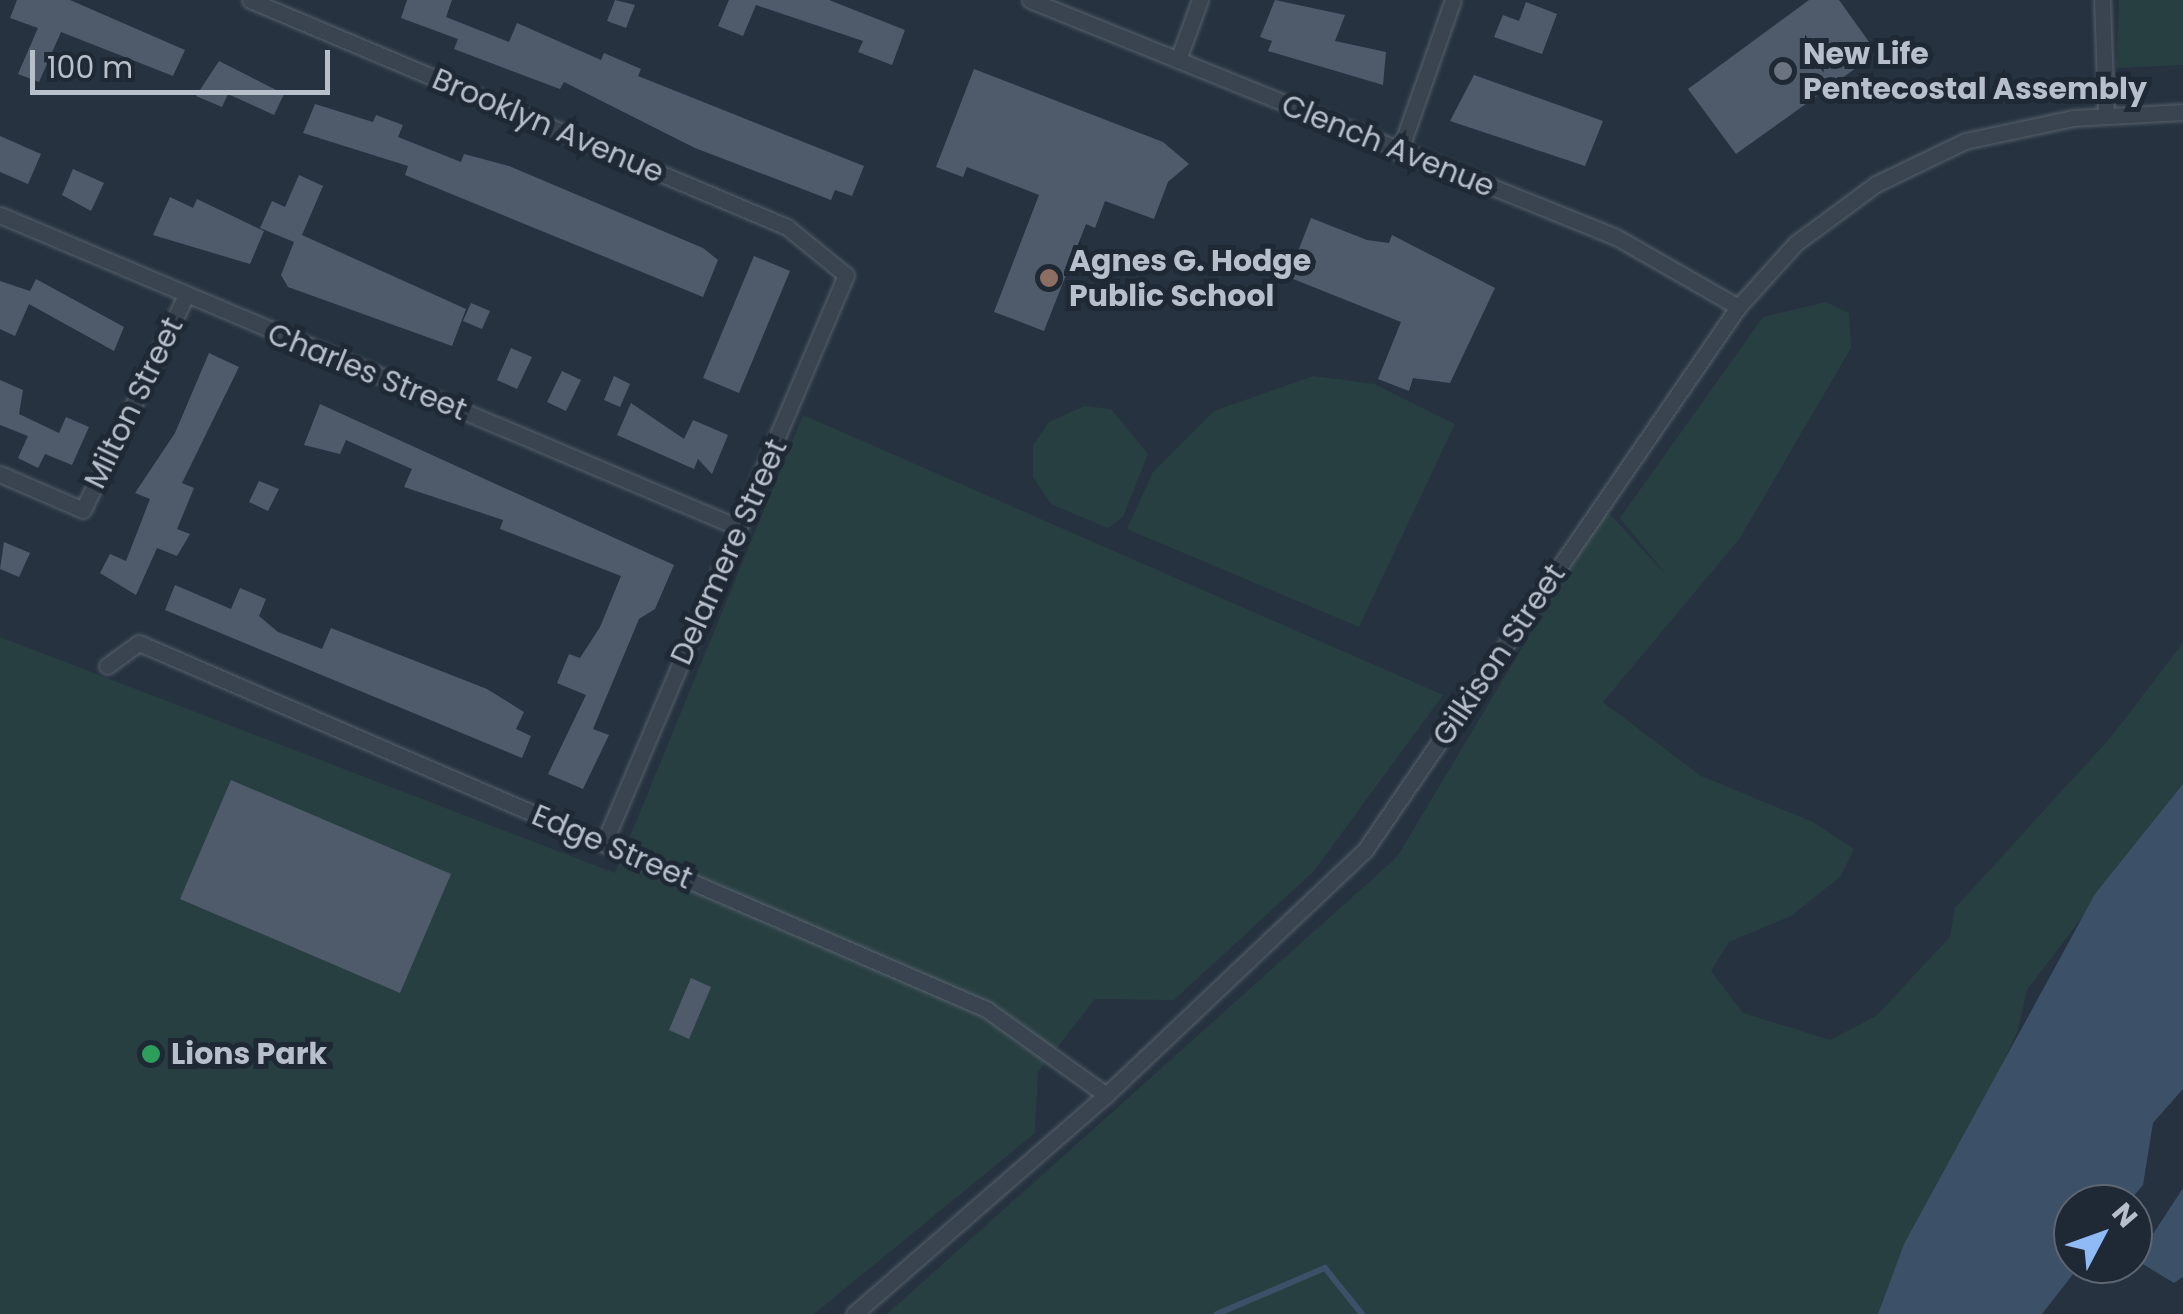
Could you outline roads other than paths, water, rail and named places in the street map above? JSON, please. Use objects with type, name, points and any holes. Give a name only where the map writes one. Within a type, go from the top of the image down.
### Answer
[{"type":"street","name":"Brooklyn Avenue","points":[[250,0],[787,227],[839,262]]},
{"type":"street","name":"Clench Avenue","points":[[1030,0],[1399,153],[1616,236],[1738,307]]},
{"type":"street","points":[[1178,60],[1200,0]]},
{"type":"street","points":[[1399,153],[1453,0]]},
{"type":"street","points":[[2102,0],[2106,115]]},
{"type":"street","name":"Gilkison Street","points":[[854,1314],[1106,1095],[1365,850],[1738,307],[1816,225],[1907,167],[1994,132],[2106,115],[2183,112]]},
{"type":"street","name":"Charles Street","points":[[0,215],[185,297],[735,526]]},
{"type":"street","name":"Delamere Street","points":[[604,843],[735,526],[832,320],[846,275],[839,262]]},
{"type":"street","name":"Milton Street","points":[[0,474],[83,510],[185,297]]},
{"type":"street","name":"Edge Street","points":[[106,666],[139,643],[986,1009],[1106,1095]]},
{"type":"water","points":[[2183,784],[2183,1089],[2153,1123],[2143,1184],[2053,1184],[2053,1284],[2065,1284],[2042,1314],[1878,1314],[1904,1244],[2095,894]]},
{"type":"water","points":[[2183,1188],[2183,1277],[2174,1283],[2153,1270],[2153,1234]]},
{"type":"waterway","points":[[1217,1314],[1325,1268],[1362,1314]]},
{"type":"place","name":"New Life Pentecostal Assembly","points":[[1783,71]]},
{"type":"place","name":"Agnes G. Hodge Public School","points":[[1049,278]]},
{"type":"place","name":"Lions Park","points":[[151,1054]]}]
